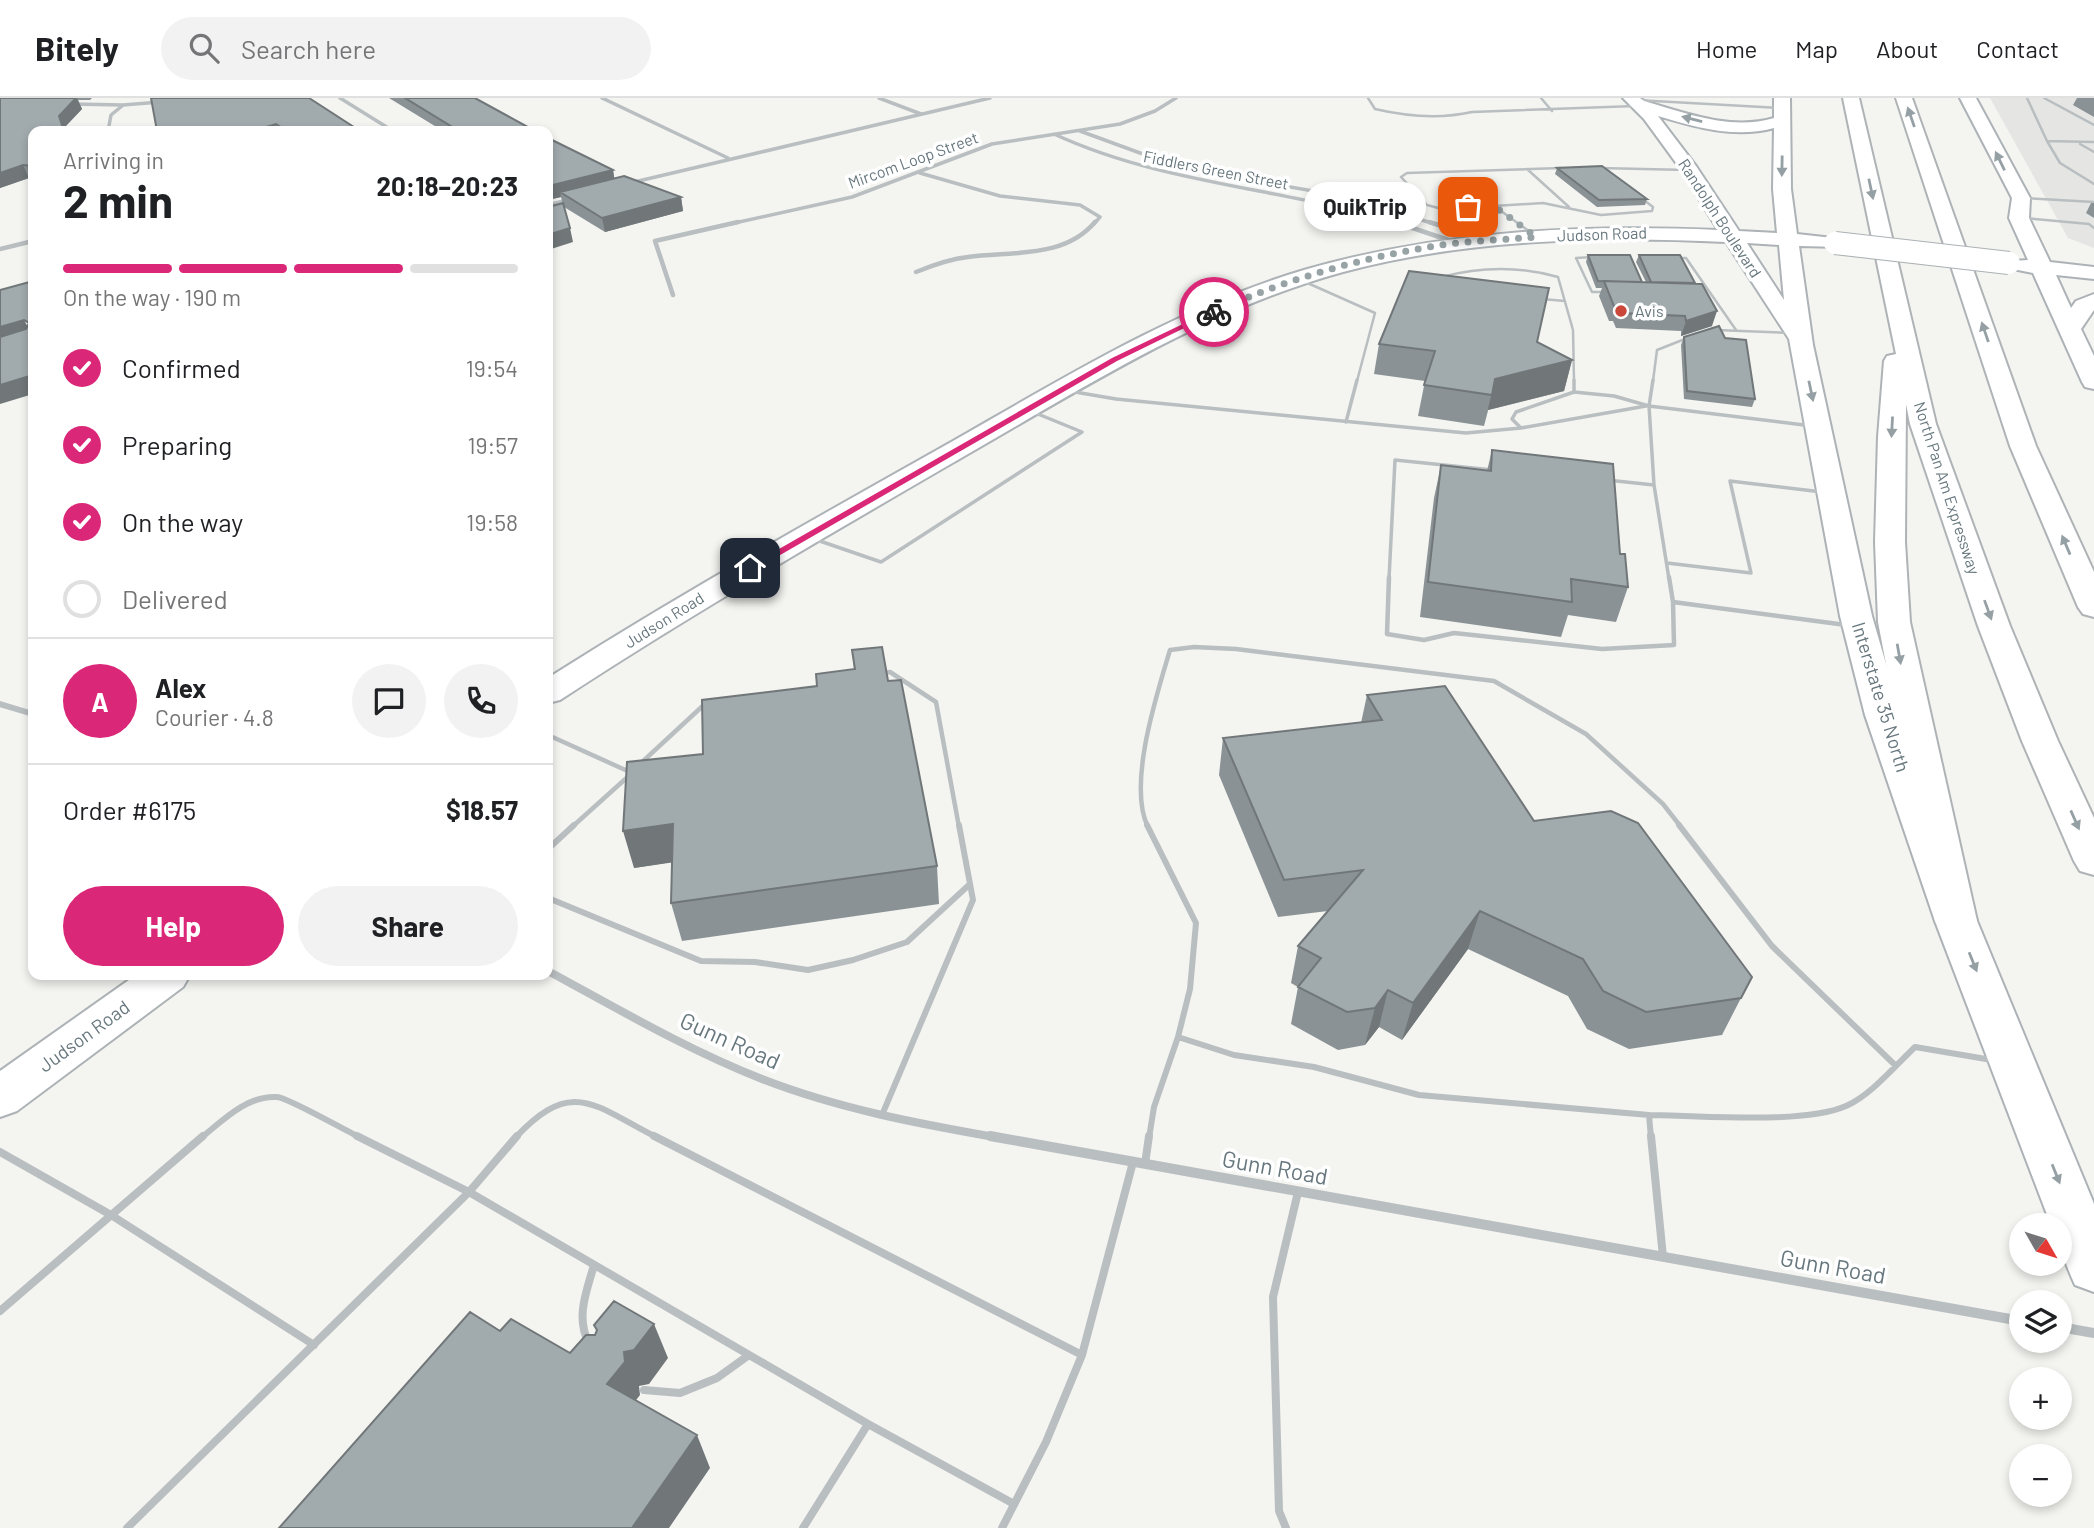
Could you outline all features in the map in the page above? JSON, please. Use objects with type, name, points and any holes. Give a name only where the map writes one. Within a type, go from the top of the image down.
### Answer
[{"type":"main road","name":"North Pan Am Expressway","points":[[1852,98],[1923,424],[1964,543],[2040,741],[2094,861]]},
{"type":"main road","points":[[1905,98],[2023,446],[2094,607]]},
{"type":"main road","points":[[1968,98],[2021,198],[2021,223],[2094,382]]},
{"type":"main road","points":[[1634,101],[1720,125],[1771,126],[1783,109]]},
{"type":"main road","name":"Randolph Boulevard","points":[[1634,101],[1690,170],[1798,339]]},
{"type":"main road","name":"Interstate 35 North","points":[[1783,109],[1782,189],[1798,339],[1859,626],[1882,715],[1956,921],[2094,1268]]},
{"type":"main road","points":[[2021,223],[2058,248],[2094,260]]},
{"type":"main road","name":"Judson Road","points":[[553,690],[653,625],[1114,360],[1248,296],[1364,262],[1458,244],[1623,233],[1788,239],[2094,273]]},
{"type":"main road","points":[[2069,330],[2084,306],[2094,301]]},
{"type":"main road","points":[[1900,310],[1891,437],[1890,568],[1894,622],[1956,921]]},
{"type":"main road","name":"Judson Road","points":[[0,1097],[161,980]]},
{"type":"street","points":[[340,98],[385,126]]},
{"type":"street","points":[[602,98],[728,158]]},
{"type":"street","points":[[879,98],[921,114]]},
{"type":"street","points":[[622,185],[990,98]]},
{"type":"street","name":"Mircom Loop Street","points":[[673,295],[655,241],[852,197],[981,148],[1135,120],[1176,98]]},
{"type":"street","points":[[68,104],[123,105],[162,101]]},
{"type":"street","points":[[109,126],[111,115],[123,105]]},
{"type":"street","name":"Fiddlers Green Street","points":[[1080,131],[1181,168],[1342,196],[1491,241]]},
{"type":"street","name":"Fiddlers Green Street","points":[[1054,134],[1141,169],[1346,207],[1458,244]]},
{"type":"street","points":[[916,272],[941,262],[972,256],[1027,253],[1054,247],[1091,231],[1100,217],[1080,205],[1000,195],[920,173]]},
{"type":"street","points":[[553,204],[583,196]]},
{"type":"street","points":[[0,249],[28,242]]},
{"type":"street","points":[[0,704],[28,712]]},
{"type":"street","name":"Gunn Road","points":[[553,974],[708,1055],[752,1074],[842,1105],[882,1115],[2009,1319]]},
{"type":"street","points":[[2072,1329],[2094,1334]]},
{"type":"lane","points":[[1368,98],[1375,109],[1397,114],[1552,111],[1634,101]]},
{"type":"lane","points":[[1541,98],[1552,111]]},
{"type":"lane","points":[[2027,98],[2060,163],[2094,184]]},
{"type":"lane","points":[[2043,98],[2094,125]]},
{"type":"lane","points":[[2047,141],[2094,142]]},
{"type":"lane","points":[[2077,142],[2094,152]]},
{"type":"lane","points":[[1562,168],[1407,173],[1401,177],[1427,205],[1442,209],[1543,203],[1601,215],[1652,211],[1653,207],[1634,192]]},
{"type":"lane","points":[[1595,168],[1690,170]]},
{"type":"lane","points":[[1606,168],[1615,176]]},
{"type":"lane","points":[[1527,169],[1569,208]]},
{"type":"lane","points":[[2021,198],[2094,202]]},
{"type":"lane","points":[[1494,206],[1536,237]]},
{"type":"lane","points":[[2021,223],[2089,225],[2094,228]]},
{"type":"lane","points":[[1595,257],[1576,258],[1592,292],[1605,292]]},
{"type":"lane","points":[[1664,258],[1686,258],[1736,330]]},
{"type":"lane","points":[[1433,279],[1460,271],[1543,271],[1558,276],[1573,330],[1574,392]]},
{"type":"lane","points":[[1300,280],[1375,313],[1346,422]]},
{"type":"lane","points":[[1699,295],[1712,295]]},
{"type":"lane","points":[[1539,299],[1565,301]]},
{"type":"lane","points":[[1711,331],[1736,330],[1798,339]]},
{"type":"lane","points":[[1504,471],[1395,460],[1391,499],[1387,634],[1424,640],[1454,633],[1602,649],[1642,649],[1674,645],[1673,602],[1654,485],[1649,406],[1657,350],[1691,337]]},
{"type":"lane","points":[[1061,390],[1116,399],[1466,432],[1521,428],[1649,406]]},
{"type":"lane","points":[[1521,428],[1512,419],[1516,412],[1574,392],[1614,396],[1649,406],[1818,427]]},
{"type":"lane","points":[[806,536],[881,562],[1083,432],[1026,410]]},
{"type":"lane","points":[[1599,480],[1654,485]]},
{"type":"lane","points":[[1667,564],[1751,573],[1730,481],[1832,493]]},
{"type":"lane","points":[[1673,602],[1859,626]]},
{"type":"lane","points":[[1145,1164],[1154,1107],[1178,1037],[1190,989],[1196,923],[1144,819],[1139,786],[1155,702],[1170,650],[1194,647],[1335,660],[1494,681],[1586,734],[1663,804],[1772,947],[1896,1066]]},
{"type":"lane","points":[[869,674],[890,672],[936,702],[973,900],[882,1115]]},
{"type":"lane","points":[[553,844],[706,702],[719,702]]},
{"type":"lane","points":[[553,737],[632,773]]},
{"type":"lane","points":[[553,900],[701,961],[755,962],[808,970],[853,960],[907,942],[970,884]]},
{"type":"lane","points":[[1178,1037],[1234,1055],[1314,1067],[1419,1095],[1649,1115],[1804,1116],[1847,1106],[1915,1048],[2012,1064]]},
{"type":"lane","points":[[0,1311],[234,1110],[259,1100],[278,1097],[469,1192],[868,1424],[1014,1504]]},
{"type":"lane","points":[[127,1528],[469,1192],[535,1119],[554,1104],[573,1100],[593,1105],[1082,1355]]},
{"type":"lane","points":[[1649,1115],[1663,1257]]},
{"type":"lane","points":[[0,1152],[111,1215],[314,1345]]},
{"type":"lane","points":[[1002,1528],[1046,1442],[1082,1355],[1133,1162]]},
{"type":"lane","points":[[1286,1528],[1279,1511],[1273,1297],[1298,1192]]},
{"type":"lane","points":[[594,1265],[582,1310],[584,1336],[598,1355]]},
{"type":"lane","points":[[644,1390],[680,1392],[717,1378],[748,1355]]},
{"type":"lane","points":[[803,1528],[868,1424]]},
{"type":"shaded area","points":[[1990,98],[2094,98],[2094,248],[2068,238]]},
{"type":"building","points":[[0,98],[76,98],[59,116],[62,126],[28,126],[28,166],[0,173]]},
{"type":"building","points":[[151,98],[309,98],[352,126],[276,124],[156,126]]},
{"type":"building","points":[[405,98],[475,98],[526,126],[451,126]]},
{"type":"building","points":[[553,140],[613,170],[553,185]]},
{"type":"building","points":[[1602,166],[1647,199],[1599,200],[1557,168]]},
{"type":"building","points":[[624,176],[681,197],[602,218],[560,192]]},
{"type":"building","points":[[563,203],[570,228],[553,233],[553,206]]},
{"type":"building","points":[[1588,255],[1630,255],[1642,282],[1598,281]]},
{"type":"building","points":[[1639,255],[1680,255],[1695,283],[1651,282]]},
{"type":"building","points":[[1409,271],[1549,288],[1537,342],[1572,360],[1495,379],[1492,395],[1424,385],[1435,351],[1379,344]]},
{"type":"building","points":[[1604,281],[1702,284],[1717,311],[1686,321],[1685,316],[1620,313],[1617,306],[1614,306]]},
{"type":"building","points":[[28,282],[28,322],[24,320],[0,327],[0,290]]},
{"type":"building","points":[[28,325],[28,377],[0,385],[0,337],[26,329]]},
{"type":"building","points":[[1719,326],[1725,338],[1746,340],[1755,399],[1687,391],[1684,337]]},
{"type":"building","points":[[1492,450],[1613,464],[1620,554],[1625,554],[1628,587],[1571,579],[1572,602],[1428,582],[1441,465],[1491,471]]},
{"type":"building","points":[[882,647],[888,681],[901,680],[937,866],[671,903],[673,824],[623,831],[627,762],[703,754],[702,700],[817,686],[816,674],[855,669],[852,650]]},
{"type":"building","points":[[1445,686],[1534,821],[1611,811],[1638,823],[1752,977],[1741,998],[1646,1012],[1603,991],[1583,959],[1480,911],[1413,1003],[1388,990],[1375,1008],[1347,1012],[1298,987],[1321,958],[1298,946],[1363,870],[1284,880],[1223,738],[1382,720],[1367,695]]},
{"type":"building","points":[[614,1301],[654,1324],[634,1350],[624,1352],[625,1362],[607,1384],[697,1435],[632,1528],[279,1528],[470,1312],[500,1331],[511,1319],[570,1353],[586,1335],[595,1335],[597,1330],[594,1325]]},
{"type":"way so far","points":[[1214,312],[1248,296],[1338,268],[1428,247],[1536,237],[1494,206],[1468,207]]},
{"type":"place","name":"QuikTrip","points":[[1468,207]]},
{"type":"place","name":"Avis","points":[[1621,311]]},
{"type":"route","points":[[750,568],[1114,360],[1214,312]]}]
